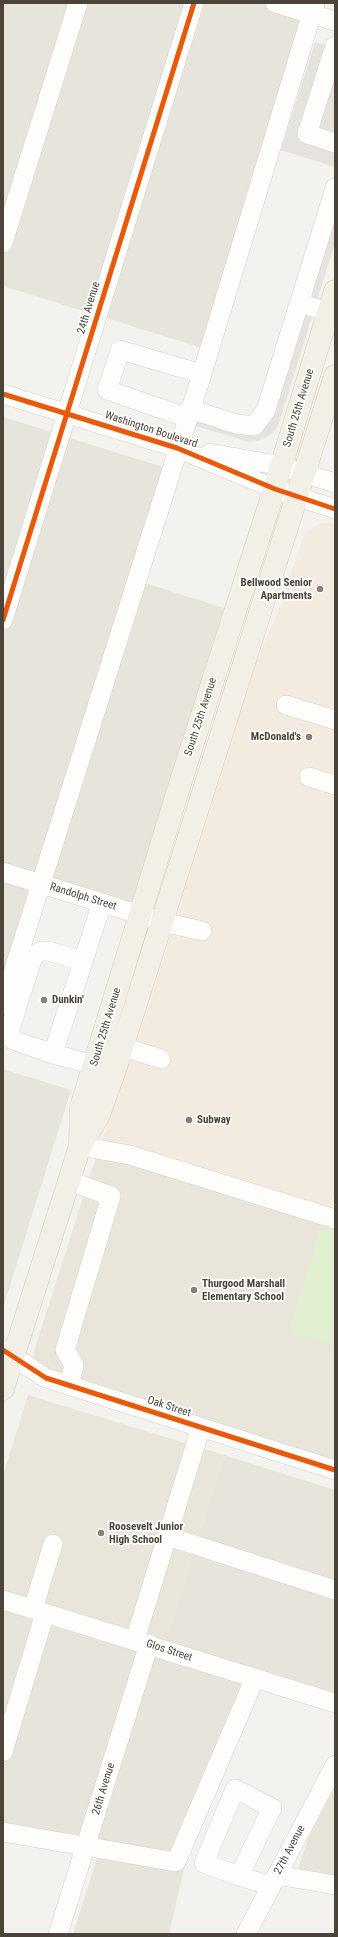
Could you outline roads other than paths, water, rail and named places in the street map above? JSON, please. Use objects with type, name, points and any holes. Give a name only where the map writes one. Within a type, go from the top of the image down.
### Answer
[{"type":"main road","name":"South 25th Avenue","points":[[80,1146],[81,1107],[180,784],[335,291]]},
{"type":"main road","name":"South 25th Avenue","points":[[3,1388],[8,1354],[80,1146],[98,1117],[123,1046],[298,497],[335,376]]},
{"type":"main road","points":[[180,784],[204,791]]},
{"type":"street","points":[[3,243],[78,3]]},
{"type":"street","name":"24th Avenue","points":[[3,620],[194,3]]},
{"type":"street","points":[[275,3],[313,9],[335,21]]},
{"type":"street","points":[[3,1004],[177,448],[202,374],[313,9]]},
{"type":"street","points":[[335,46],[332,65],[307,134],[335,144]]},
{"type":"street","points":[[202,374],[120,350],[107,390],[189,413],[236,424],[254,426],[266,410],[335,188]]},
{"type":"street","points":[[299,303],[328,312]]},
{"type":"street","name":"Washington Boulevard","points":[[3,394],[177,448],[274,489],[335,509]]},
{"type":"street","name":"Washington Boulevard","points":[[177,448],[281,466],[335,483]]},
{"type":"street","points":[[286,705],[335,720]]},
{"type":"street","points":[[309,777],[333,782]]},
{"type":"street","name":"Randolph Street","points":[[3,872],[163,922],[202,931]]},
{"type":"street","points":[[53,1054],[102,903]]},
{"type":"street","points":[[83,961],[48,951],[41,951],[35,955],[32,960],[10,1030],[10,1037],[13,1040],[53,1054],[94,1065]]},
{"type":"street","points":[[123,1046],[161,1059]]},
{"type":"street","points":[[80,1146],[130,1155],[335,1219]]},
{"type":"street","points":[[68,1181],[111,1196],[65,1350],[74,1365],[69,1386]]},
{"type":"street","name":"Oak Street","points":[[8,1354],[46,1378],[335,1470]]},
{"type":"street","name":"26th Avenue","points":[[58,1934],[86,1846],[142,1642],[167,1536],[201,1427]]},
{"type":"street","points":[[167,1536],[335,1590]]},
{"type":"street","points":[[3,1752],[39,1611],[53,1544]]},
{"type":"street","name":"Glos Street","points":[[3,1600],[142,1642],[335,1704]]},
{"type":"street","points":[[3,1832],[176,1862],[255,1678]]},
{"type":"street","name":"27th Avenue","points":[[246,1934],[335,1765]]},
{"type":"street","points":[[239,1876],[335,1885]]},
{"type":"place","name":"Bellwood Senior Apartments","points":[[320,589]]},
{"type":"place","name":"McDonald's","points":[[309,737]]},
{"type":"place","name":"Dunkin'","points":[[44,1000]]},
{"type":"place","name":"Subway","points":[[189,1120]]},
{"type":"place","name":"Thurgood Marshall Elementary School","points":[[194,1290]]},
{"type":"place","name":"Roosevelt Junior High School","points":[[101,1533]]}]
